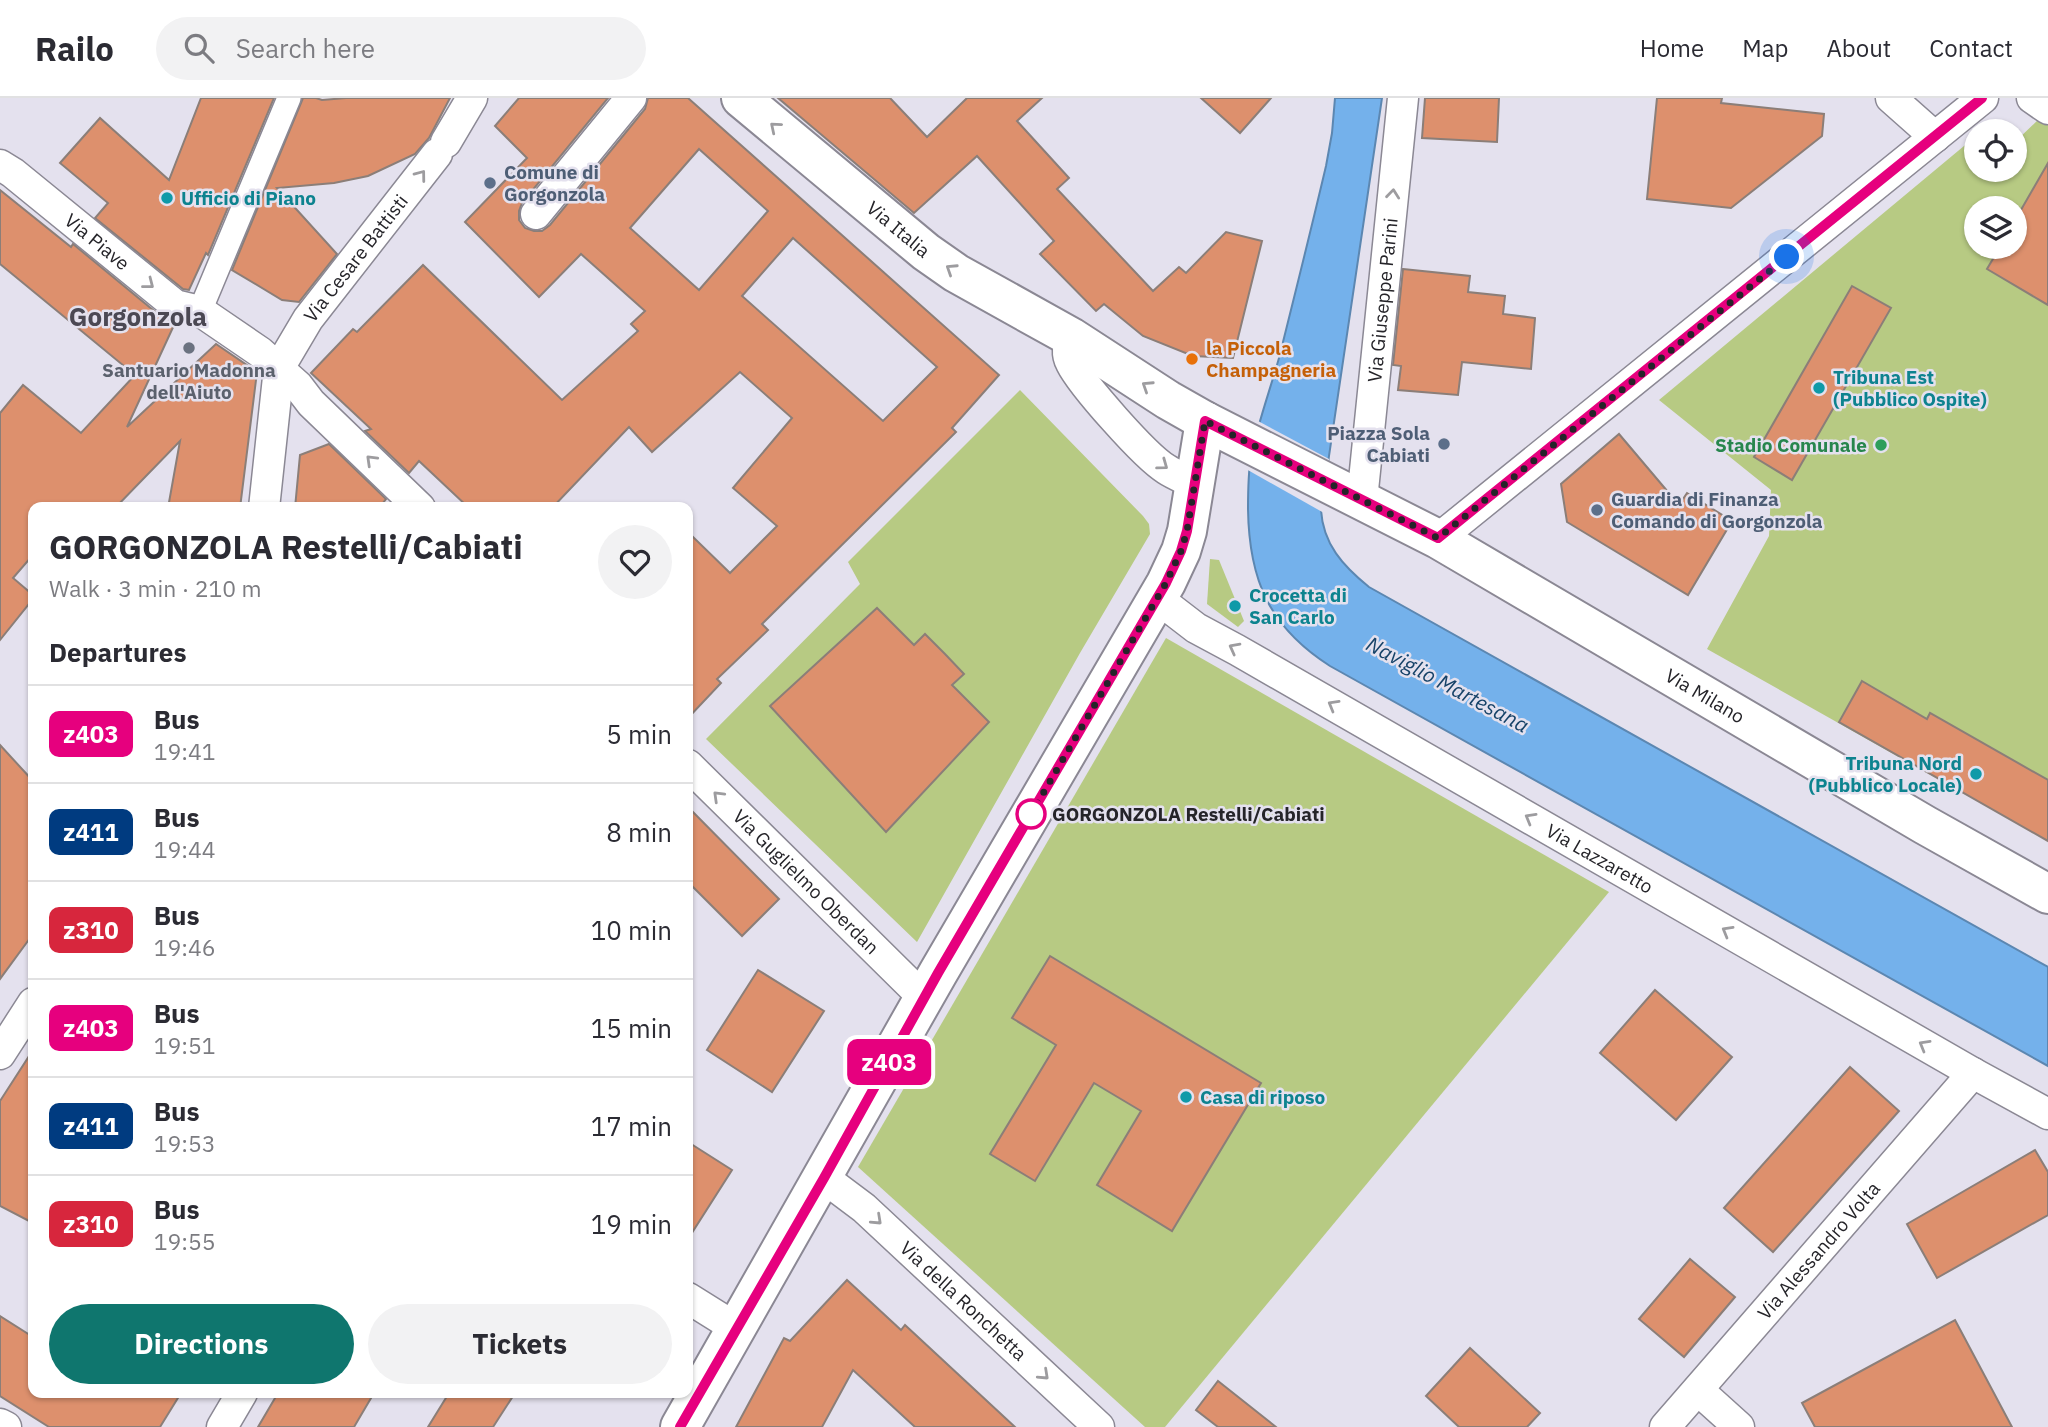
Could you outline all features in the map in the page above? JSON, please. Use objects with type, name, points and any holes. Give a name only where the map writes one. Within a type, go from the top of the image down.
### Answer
[{"type":"street","points":[[200,311],[289,98]]},
{"type":"street","name":"Via Cesare Battisti","points":[[279,368],[308,319],[441,148],[472,98]]},
{"type":"street","points":[[536,214],[631,98]]},
{"type":"street","name":"Via Italia","points":[[741,98],[926,252],[956,273],[1071,337],[1168,400],[1245,441]]},
{"type":"street","name":"Via Giuseppe Parini","points":[[1362,500],[1404,98]]},
{"type":"street","points":[[1891,98],[1935,137]]},
{"type":"street","points":[[1438,538],[1983,98]]},
{"type":"street","points":[[2032,98],[2048,109]]},
{"type":"street","name":"Via Piave","points":[[0,165],[175,305],[200,311],[279,368]]},
{"type":"street","points":[[1071,337],[1067,350],[1069,361],[1087,386],[1142,448],[1164,468],[1195,484]]},
{"type":"street","points":[[265,502],[279,368]]},
{"type":"street","points":[[279,368],[311,403],[414,502]]},
{"type":"street","points":[[680,1427],[924,998],[1157,598],[1181,551],[1192,511],[1205,421]]},
{"type":"street","name":"Via Milano","points":[[1245,441],[1438,538],[1925,825],[2048,894]]},
{"type":"street","name":"Via Lazzaretto","points":[[1157,598],[1196,628],[2048,1114]]},
{"type":"street","name":"Via Guglielmo Oberdan","points":[[693,770],[924,998]]},
{"type":"street","points":[[0,1054],[28,1011]]},
{"type":"street","name":"Via Alessandro Volta","points":[[1665,1427],[1973,1073]]},
{"type":"street","name":"Via della Ronchetta","points":[[824,1178],[864,1208],[1099,1427]]},
{"type":"street","points":[[693,1301],[736,1328]]},
{"type":"street","points":[[1698,1390],[1739,1427]]},
{"type":"street","points":[[222,1427],[239,1398]]},
{"type":"street","points":[[0,1424],[6,1427]]},
{"type":"green space","name":"Stadio Comunale","points":[[2039,119],[2048,125],[2048,841],[1707,649],[1769,536],[1771,490],[1659,400],[1964,146],[1964,182],[2027,182],[2027,130]]},
{"type":"green space","points":[[1020,390],[1143,516],[1149,524],[1150,534],[917,942],[706,739],[860,584],[848,562]]},
{"type":"green space","points":[[1210,559],[1219,560],[1244,621],[1238,627],[1207,604]]},
{"type":"green space","points":[[1166,638],[1609,892],[1165,1427],[1145,1427],[858,1167]]},
{"type":"water","name":"Naviglio Martesana","points":[[1335,98],[1382,98],[1321,510],[1326,533],[1336,553],[1369,587],[2048,967],[2048,1066],[1330,666],[1309,651],[1278,618],[1266,600],[1253,558],[1249,535],[1249,469],[1326,166]]},
{"type":"pier","points":[[1258,421],[1329,459],[1324,513],[1246,469]]},
{"type":"building","name":"Ufficio di Piano","points":[[201,98],[274,98],[208,255],[206,253],[189,290],[183,289],[95,218],[108,203],[60,163],[100,118],[169,180]]},
{"type":"building","points":[[303,98],[450,98],[429,138],[415,154],[368,176],[334,183],[277,188],[337,254],[299,302],[282,300],[232,270]]},
{"type":"building","points":[[519,98],[608,98],[522,203],[519,220],[525,228],[542,231],[550,225],[645,109],[648,98],[688,98],[999,375],[952,428],[956,432],[762,624],[768,630],[717,679],[721,683],[693,713],[693,537],[730,573],[777,526],[733,488],[792,418],[740,372],[652,452],[629,427],[558,502],[463,502],[419,461],[409,473],[365,431],[371,429],[311,373],[353,329],[357,332],[423,265],[562,400],[638,331],[631,324],[645,311],[581,254],[539,297],[465,222],[527,158],[495,126]],"holes":[[[699,149],[768,211],[699,290],[630,228]],[[793,238],[937,367],[883,421],[742,296]]]},
{"type":"building","points":[[778,98],[890,98],[927,137],[967,98],[1042,98],[1017,121],[1069,178],[1057,189],[1153,291],[1179,267],[1186,273],[1226,232],[1262,241],[1233,358],[1193,356],[1143,336],[1104,304],[1096,311],[1040,254],[1054,241],[977,156],[914,213]]},
{"type":"building","points":[[1201,98],[1271,98],[1240,133]]},
{"type":"building","points":[[1425,98],[1499,98],[1497,142],[1422,138]]},
{"type":"building","points":[[1657,98],[1722,98],[1721,103],[1824,114],[1822,136],[1731,208],[1647,199]]},
{"type":"building","points":[[2048,163],[2048,305],[1987,269],[1993,259],[2027,259],[2027,199]]},
{"type":"building","points":[[0,190],[71,247],[73,244],[164,319],[175,323],[127,427],[216,344],[257,372],[241,502],[169,502],[180,441],[121,502],[28,502],[28,561],[13,578],[28,591],[28,605],[0,640],[0,413],[23,385],[81,433],[135,375],[0,264]]},
{"type":"building","points":[[1403,269],[1470,276],[1468,292],[1505,296],[1503,314],[1535,318],[1531,369],[1462,362],[1458,395],[1398,390],[1401,366],[1393,365]]},
{"type":"building","name":"Tribuna Est (Pubblico Ospite)","points":[[1852,286],[1891,308],[1792,480],[1754,457]]},
{"type":"building","name":"Guardia di Finanza Comando di Gorgonzola","points":[[1619,434],[1679,505],[1687,493],[1732,521],[1688,595],[1567,522],[1561,484]]},
{"type":"building","points":[[329,444],[386,499],[384,502],[296,502],[300,455]]},
{"type":"building","points":[[877,608],[914,645],[925,634],[945,654],[964,674],[952,685],[989,722],[886,832],[770,706]]},
{"type":"building","name":"Tribuna Nord (Pubblico Locale)","points":[[1862,681],[1927,719],[1930,713],[2048,780],[2048,841],[1839,722]]},
{"type":"building","points":[[0,745],[28,776],[28,941],[0,979]]},
{"type":"building","points":[[693,812],[779,899],[742,936],[693,887]]},
{"type":"building","name":"Casa di riposo","points":[[1050,956],[1261,1083],[1172,1231],[1097,1185],[1141,1111],[1094,1083],[1035,1181],[990,1154],[1056,1045],[1012,1018]]},
{"type":"building","points":[[758,970],[824,1011],[772,1092],[707,1050]]},
{"type":"building","points":[[1655,990],[1732,1057],[1676,1120],[1600,1053]]},
{"type":"building","points":[[28,1058],[28,1220],[0,1206],[0,1101]]},
{"type":"building","points":[[1850,1067],[1899,1111],[1773,1252],[1724,1208]]},
{"type":"building","points":[[693,1145],[732,1170],[693,1231]]},
{"type":"building","points":[[2035,1150],[2048,1172],[2048,1215],[1937,1278],[1907,1224]]},
{"type":"building","points":[[1690,1259],[1735,1297],[1684,1357],[1639,1319]]},
{"type":"building","points":[[847,1280],[901,1330],[905,1325],[1015,1427],[915,1427],[853,1370],[822,1427],[736,1427],[784,1338],[790,1341]]},
{"type":"building","points":[[0,1316],[28,1334],[28,1398],[178,1398],[160,1427],[49,1427],[0,1396]]},
{"type":"building","points":[[1955,1320],[2012,1427],[1815,1427],[1802,1403]]},
{"type":"building","points":[[1470,1348],[1540,1413],[1527,1427],[1459,1427],[1426,1396]]},
{"type":"building","points":[[1218,1381],[1276,1427],[1218,1427],[1196,1410]]},
{"type":"building","points":[[275,1398],[371,1398],[354,1427],[258,1427]]},
{"type":"building","points":[[446,1398],[512,1398],[493,1427],[428,1427]]},
{"type":"bus line","name":"z403","points":[[680,1427],[824,1178],[938,973],[1166,583],[1181,551],[1192,511],[1205,421],[1438,538],[1982,98]]},
{"type":"place","name":"Comune di Gorgonzola","points":[[490,183]]},
{"type":"place","name":"Ufficio di Piano","points":[[167,198]]},
{"type":"place","name":"Santuario Madonna dell'Aiuto","points":[[189,348]]},
{"type":"place","name":"la Piccola Champagneria","points":[[1192,359]]},
{"type":"place","name":"Tribuna Est (Pubblico Ospite)","points":[[1819,388]]},
{"type":"place","name":"Piazza Sola Cabiati","points":[[1444,444]]},
{"type":"place","name":"Stadio Comunale","points":[[1881,445]]},
{"type":"place","name":"Guardia di Finanza Comando di Gorgonzola","points":[[1597,510]]},
{"type":"place","name":"Crocetta di San Carlo","points":[[1235,606]]},
{"type":"place","name":"Tribuna Nord (Pubblico Locale)","points":[[1976,774]]},
{"type":"place","name":"GORGONZOLA Restelli/Cabiati","points":[[1031,814]]},
{"type":"place","name":"Casa di riposo","points":[[1186,1097]]},
{"type":"district","name":"Gorgonzola","points":[[138,316]]},
{"type":"route","points":[[1031,814],[1166,583],[1181,551],[1192,511],[1205,421],[1438,538],[1787,257]]}]
